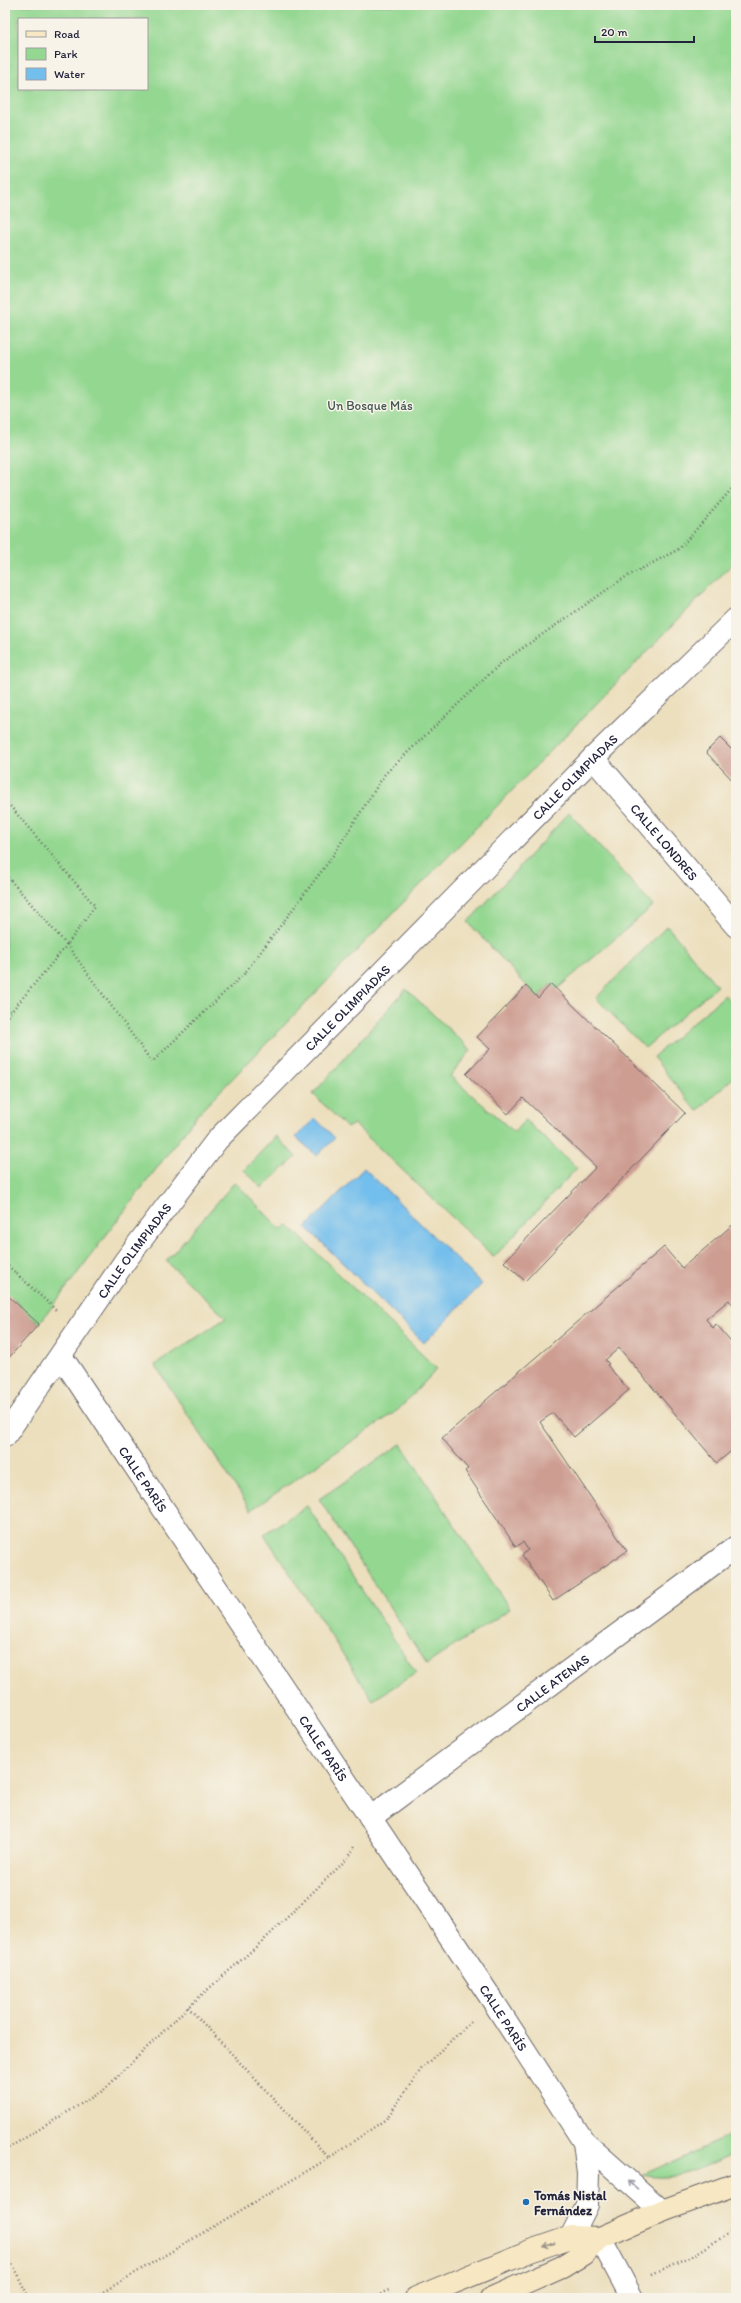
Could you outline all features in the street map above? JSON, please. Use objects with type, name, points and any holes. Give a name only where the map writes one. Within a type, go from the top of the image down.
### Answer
[{"type":"main road","points":[[492,2298],[562,2267],[583,2254],[600,2238],[662,2211],[736,2184]]},
{"type":"main road","points":[[416,2298],[530,2251],[571,2237],[600,2238]]},
{"type":"street","name":"CALLE OLIMPIADAS","points":[[5,1436],[125,1261],[218,1140],[593,758],[736,619]]},
{"type":"street","name":"CALLE LONDRES","points":[[593,758],[736,926]]},
{"type":"street","name":"CALLE PARÍS","points":[[61,1356],[493,2001],[584,2142],[662,2211]]},
{"type":"street","name":"CALLE ATENAS","points":[[370,1818],[736,1547]]},
{"type":"street","name":"CALLE PARÍS","points":[[571,2237],[587,2205],[588,2174],[584,2142]]},
{"type":"street","points":[[600,2238],[632,2298]]},
{"type":"path","points":[[5,874],[67,945],[152,1062],[244,974],[330,860],[385,774],[501,663],[624,578],[679,549],[736,484]]},
{"type":"path","points":[[5,800],[95,906],[67,945],[5,1019]]},
{"type":"path","points":[[5,1004],[11,1012]]},
{"type":"path","points":[[5,1263],[78,1330]]},
{"type":"path","points":[[5,2150],[104,2090],[188,2008],[265,1940],[349,1857],[370,1818]]},
{"type":"path","points":[[93,2298],[329,2158],[386,2119],[422,2068],[493,2001]]},
{"type":"path","points":[[188,2008],[329,2158]]},
{"type":"path","points":[[652,2274],[692,2256],[736,2229]]},
{"type":"path","points":[[5,2250],[29,2298]]},
{"type":"green space","name":"Un Bosque Más","points":[[5,5],[736,5],[736,560],[197,1115],[39,1324],[5,1291]]},
{"type":"green space","points":[[569,813],[653,906],[557,989],[551,984],[538,998],[468,922]]},
{"type":"green space","points":[[667,926],[717,986],[645,1048],[596,998]]},
{"type":"green space","points":[[406,989],[471,1050],[450,1076],[514,1132],[525,1120],[577,1168],[494,1257],[354,1124],[347,1128],[313,1094]]},
{"type":"green space","points":[[725,995],[736,1010],[736,1075],[697,1111],[653,1057]]},
{"type":"green space","points":[[276,1136],[296,1157],[262,1188],[244,1170]]},
{"type":"green space","points":[[235,1182],[281,1230],[288,1225],[437,1369],[398,1410],[251,1510],[155,1365],[226,1318],[166,1261]]},
{"type":"green space","points":[[401,1444],[510,1609],[427,1664],[319,1499]]},
{"type":"green space","points":[[307,1506],[416,1673],[373,1700],[264,1534]]},
{"type":"green space","points":[[736,2133],[736,2152],[701,2168],[668,2177],[642,2175]]},
{"type":"water","points":[[315,1118],[335,1138],[317,1156],[296,1137]]},
{"type":"water","points":[[364,1168],[482,1284],[424,1343],[306,1227]]},
{"type":"building","points":[[720,738],[731,749],[736,744],[736,784],[706,752]]},
{"type":"building","points":[[551,984],[685,1113],[525,1281],[504,1262],[596,1167],[523,1098],[508,1114],[466,1074],[490,1049],[477,1037],[526,986],[538,998]]},
{"type":"building","points":[[736,1222],[736,1308],[729,1300],[706,1319],[713,1328],[716,1324],[736,1347],[736,1447],[717,1463],[619,1348],[605,1360],[609,1364],[607,1365],[629,1390],[574,1437],[553,1413],[540,1422],[627,1551],[553,1601],[522,1555],[528,1550],[523,1542],[516,1547],[465,1471],[468,1469],[442,1438],[664,1247],[682,1268]]},
{"type":"building","points":[[5,1293],[39,1324],[5,1362]]},
{"type":"place","name":"Tomás Nistal Fernández","points":[[526,2202]]}]
